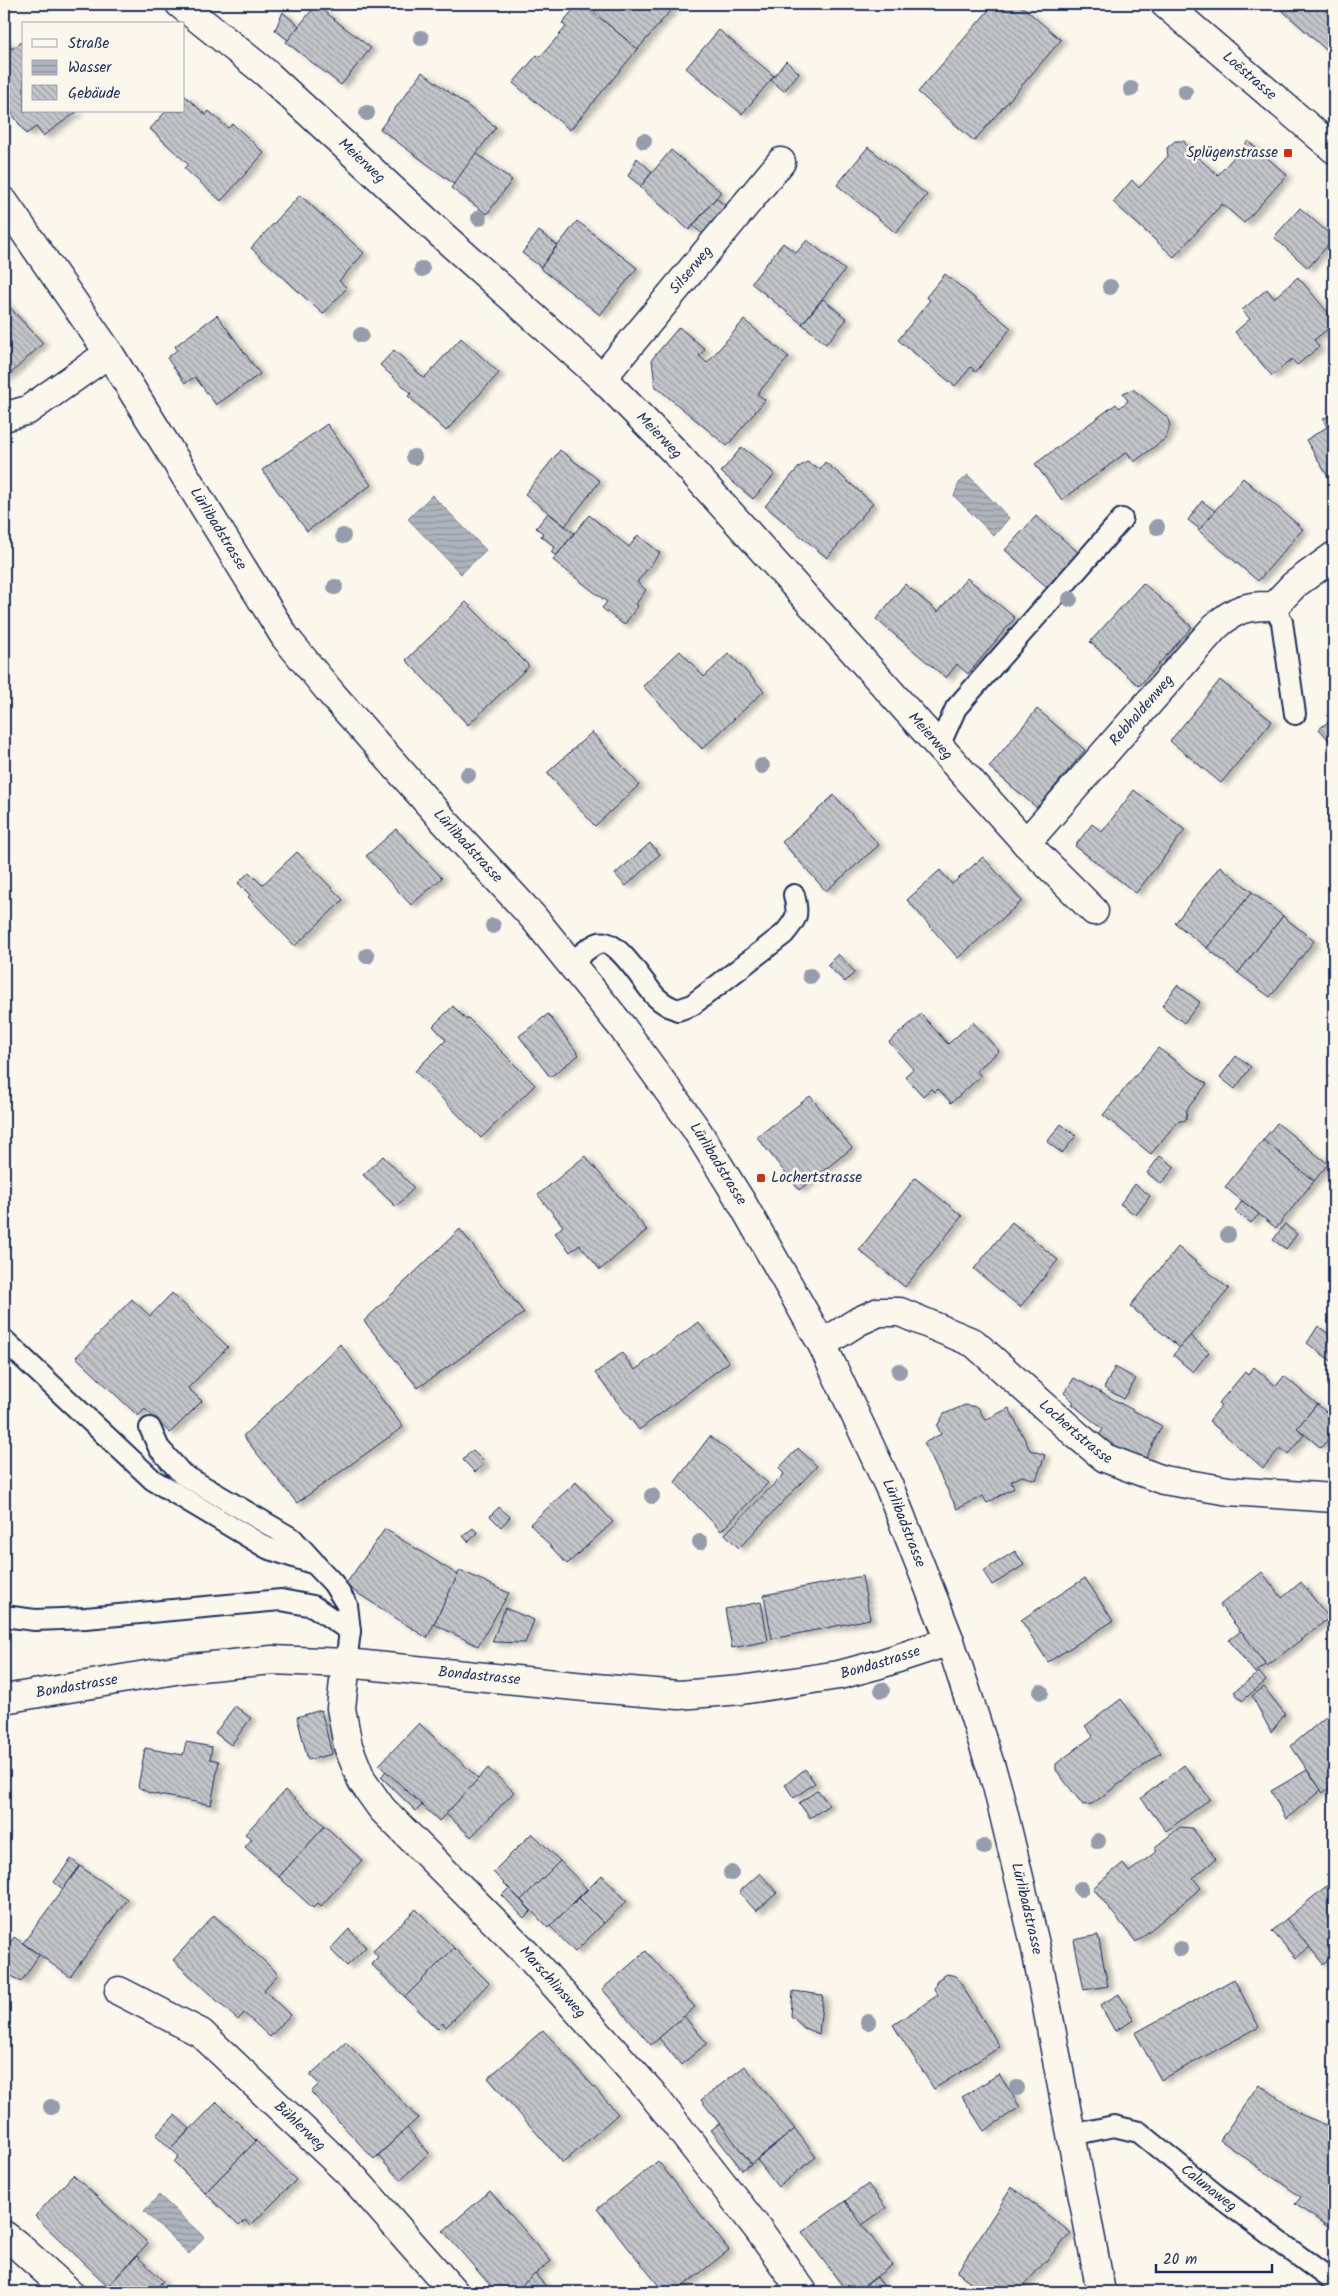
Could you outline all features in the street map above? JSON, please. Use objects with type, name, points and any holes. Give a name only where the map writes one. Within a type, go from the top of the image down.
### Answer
[{"type":"street","name":"Meierweg","points":[[180,4],[266,73],[444,237],[602,378],[672,450],[1026,843],[1094,911]]},
{"type":"street","name":"Loëstrasse","points":[[1165,4],[1331,140]]},
{"type":"street","name":"Silserweg","points":[[602,378],[781,162]]},
{"type":"street","name":"Lürlibadstrasse","points":[[4,202],[109,353],[286,636],[331,693],[445,822],[533,917],[622,1027],[696,1130],[742,1203],[822,1344],[892,1491],[950,1641],[997,1786],[1019,1872],[1072,2135],[1101,2292]]},
{"type":"street","points":[[4,417],[28,410],[109,353]]},
{"type":"street","points":[[1274,606],[1294,585],[1334,556]]},
{"type":"street","name":"Rebhaldenweg","points":[[1026,843],[1215,627],[1230,614],[1252,605],[1274,606]]},
{"type":"street","name":"Lochertstrasse","points":[[822,1344],[859,1321],[879,1312],[900,1312],[974,1343],[1078,1436],[1106,1458],[1163,1480],[1229,1491],[1334,1498]]},
{"type":"street","name":"Bondastrasse","points":[[4,1700],[180,1669],[272,1660],[346,1663],[595,1688],[679,1694],[741,1690],[839,1675],[950,1641]]},
{"type":"street","name":"Marschlinsweg","points":[[346,1663],[341,1708],[348,1746],[362,1781],[382,1809],[524,1951],[650,2091],[758,2229],[804,2292]]},
{"type":"street","name":"Bühlerweg","points":[[119,1991],[201,2033],[352,2176],[454,2292]]},
{"type":"street","points":[[4,2236],[16,2244],[69,2292]]},
{"type":"lane","points":[[939,746],[956,708],[1122,519]]},
{"type":"lane","points":[[1274,606],[1282,622],[1295,714]]},
{"type":"lane","points":[[570,963],[599,943],[609,943],[619,950],[656,996],[667,1006],[678,1010],[692,1004],[784,934],[794,922],[798,912],[794,895]]},
{"type":"lane","points":[[4,1340],[153,1480],[267,1548],[315,1564]]},
{"type":"lane","points":[[150,1428],[159,1448],[182,1474],[293,1539],[333,1583],[347,1605],[350,1631],[346,1663]]},
{"type":"lane","points":[[4,1616],[35,1620],[86,1618],[281,1600],[313,1606],[350,1631]]},
{"type":"lane","name":"Calunaweg","points":[[1072,2135],[1114,2126],[1140,2132],[1215,2194],[1334,2282]]},
{"type":"water","points":[[968,475],[1009,518],[994,536],[954,496],[959,483]]},
{"type":"water","points":[[432,495],[486,550],[461,574],[408,519]]},
{"type":"water","points":[[159,2195],[204,2237],[189,2254],[144,2211]]},
{"type":"building","points":[[578,4],[583,4],[638,49],[570,130],[513,83],[537,55],[540,57],[566,27],[562,23]]},
{"type":"building","points":[[583,4],[676,4],[638,49]]},
{"type":"building","points":[[994,4],[1019,4],[1061,40],[974,141],[918,92]]},
{"type":"building","points":[[1275,4],[1334,4],[1334,57]]},
{"type":"building","points":[[316,5],[371,48],[341,85],[286,42]]},
{"type":"building","points":[[283,12],[299,26],[288,40],[275,30]]},
{"type":"building","points":[[719,30],[774,76],[742,114],[686,68]]},
{"type":"building","points":[[4,38],[12,49],[21,42],[22,43],[22,112],[77,112],[43,136],[36,127],[26,134],[4,102]]},
{"type":"building","points":[[786,61],[799,73],[784,91],[771,80]]},
{"type":"building","points":[[422,72],[496,127],[454,184],[380,129]]},
{"type":"building","points":[[185,96],[206,115],[209,111],[228,128],[233,124],[264,153],[221,201],[184,168],[188,164],[150,129],[165,112],[185,112]]},
{"type":"building","points":[[1175,141],[1184,141],[1189,150],[1218,175],[1248,141],[1287,175],[1244,223],[1222,204],[1174,257],[1113,202],[1132,180],[1139,188],[1168,156],[1167,148]]},
{"type":"building","points":[[868,147],[927,195],[896,233],[837,185]]},
{"type":"building","points":[[671,150],[721,192],[689,230],[640,187]]},
{"type":"building","points":[[476,153],[512,180],[487,214],[451,188]]},
{"type":"building","points":[[637,158],[652,172],[641,186],[628,176]]},
{"type":"building","points":[[300,195],[364,253],[339,281],[347,288],[323,314],[251,248]]},
{"type":"building","points":[[716,198],[727,207],[704,235],[693,226]]},
{"type":"building","points":[[1300,208],[1334,238],[1308,268],[1274,237]]},
{"type":"building","points":[[577,221],[637,268],[600,315],[540,268]]},
{"type":"building","points":[[539,231],[557,245],[541,267],[522,253]]},
{"type":"building","points":[[807,240],[845,270],[802,324],[751,283],[783,243],[796,253]]},
{"type":"building","points":[[945,274],[1011,328],[976,372],[971,367],[955,386],[898,340],[930,300],[926,297]]},
{"type":"building","points":[[1298,277],[1334,320],[1334,324],[1314,340],[1319,347],[1297,365],[1292,359],[1272,376],[1235,332],[1250,319],[1242,310],[1267,289],[1274,298]]},
{"type":"building","points":[[823,299],[847,319],[826,344],[802,324]]},
{"type":"building","points":[[4,301],[43,343],[4,380]]},
{"type":"building","points":[[217,315],[260,374],[216,405],[195,377],[185,383],[167,358],[177,350],[175,346]]},
{"type":"building","points":[[744,320],[789,357],[757,394],[765,400],[727,446],[655,386],[652,359],[679,327],[705,349],[699,356],[707,363]]},
{"type":"building","points":[[461,338],[499,373],[446,431],[408,396],[411,393],[380,365],[394,350],[424,378]]},
{"type":"building","points":[[1133,389],[1167,417],[1170,425],[1166,438],[1134,462],[1127,452],[1062,500],[1035,464],[1116,404],[1119,408],[1128,401],[1123,393]]},
{"type":"building","points":[[1334,412],[1334,487],[1306,440],[1327,427],[1323,419]]},
{"type":"building","points":[[327,424],[371,485],[307,531],[262,470]]},
{"type":"building","points":[[742,447],[775,474],[753,499],[721,472]]},
{"type":"building","points":[[560,450],[600,481],[565,526],[525,494]]},
{"type":"building","points":[[807,462],[820,469],[825,462],[873,503],[827,558],[765,506],[799,467]]},
{"type":"building","points":[[1243,478],[1303,529],[1258,581],[1198,530]]},
{"type":"building","points":[[1202,501],[1215,511],[1200,529],[1188,520]]},
{"type":"building","points":[[548,513],[574,533],[556,556],[551,552],[555,547],[541,536],[543,533],[536,528]]},
{"type":"building","points":[[589,515],[629,547],[638,535],[660,553],[637,582],[646,590],[636,604],[638,606],[624,625],[602,608],[607,602],[553,560]]},
{"type":"building","points":[[1036,516],[1079,553],[1048,588],[1005,550]]},
{"type":"building","points":[[967,578],[1015,618],[968,674],[957,664],[946,678],[876,619],[905,584],[938,612]]},
{"type":"building","points":[[1143,583],[1192,627],[1139,686],[1090,642]]},
{"type":"building","points":[[466,602],[529,666],[468,725],[406,660]]},
{"type":"building","points":[[1334,643],[1334,656],[1328,648]]},
{"type":"building","points":[[680,651],[704,677],[729,653],[764,691],[702,749],[643,686]]},
{"type":"building","points":[[1220,680],[1272,721],[1221,783],[1170,741]]},
{"type":"building","points":[[1037,709],[1085,750],[1037,808],[989,767]]},
{"type":"building","points":[[1334,717],[1334,746],[1319,729]]},
{"type":"building","points":[[592,732],[639,785],[595,826],[547,773]]},
{"type":"building","points":[[1134,790],[1185,830],[1136,893],[1075,846],[1092,824],[1102,832]]},
{"type":"building","points":[[834,795],[879,845],[826,891],[782,842]]},
{"type":"building","points":[[396,829],[442,878],[411,905],[366,856]]},
{"type":"building","points":[[650,843],[660,854],[626,886],[615,874]]},
{"type":"building","points":[[297,852],[343,900],[295,946],[248,897],[250,895],[238,883],[249,872],[262,885]]},
{"type":"building","points":[[983,857],[1022,901],[958,958],[907,900],[940,870],[952,884]]},
{"type":"building","points":[[1220,866],[1252,892],[1207,948],[1175,923]]},
{"type":"building","points":[[1252,892],[1283,916],[1238,973],[1207,948]]},
{"type":"building","points":[[1283,916],[1314,941],[1270,997],[1238,973]]},
{"type":"building","points":[[838,954],[855,972],[845,982],[827,965]]},
{"type":"building","points":[[1177,985],[1200,1002],[1184,1023],[1162,1006]]},
{"type":"building","points":[[453,1006],[467,1020],[468,1018],[535,1085],[481,1138],[415,1071],[446,1040],[433,1026]]},
{"type":"building","points":[[548,1014],[579,1055],[550,1077],[519,1036]]},
{"type":"building","points":[[921,1014],[948,1044],[973,1022],[999,1051],[976,1071],[981,1076],[951,1103],[938,1089],[935,1092],[931,1089],[923,1096],[905,1076],[913,1069],[889,1042]]},
{"type":"building","points":[[1158,1048],[1207,1084],[1187,1109],[1186,1120],[1177,1122],[1151,1154],[1103,1115]]},
{"type":"building","points":[[1236,1056],[1251,1067],[1235,1089],[1220,1077]]},
{"type":"building","points":[[810,1096],[852,1148],[799,1190],[757,1137]]},
{"type":"building","points":[[1277,1123],[1328,1164],[1314,1181],[1263,1140]]},
{"type":"building","points":[[1061,1124],[1076,1136],[1062,1153],[1047,1142]]},
{"type":"building","points":[[1263,1140],[1314,1181],[1276,1228],[1225,1187]]},
{"type":"building","points":[[383,1156],[414,1188],[396,1207],[363,1175]]},
{"type":"building","points":[[585,1156],[647,1230],[600,1270],[580,1245],[570,1252],[555,1233],[563,1226],[538,1195]]},
{"type":"building","points":[[1160,1156],[1175,1167],[1161,1184],[1147,1173]]},
{"type":"building","points":[[915,1178],[962,1216],[905,1287],[859,1250]]},
{"type":"building","points":[[1135,1184],[1150,1196],[1136,1215],[1120,1204]]},
{"type":"building","points":[[1242,1201],[1259,1214],[1251,1223],[1235,1211]]},
{"type":"building","points":[[1012,1222],[1058,1260],[1020,1307],[974,1269]]},
{"type":"building","points":[[1285,1224],[1297,1234],[1286,1249],[1273,1240]]},
{"type":"building","points":[[460,1229],[524,1313],[418,1388],[364,1321]]},
{"type":"building","points":[[1178,1247],[1229,1289],[1180,1348],[1130,1306]]},
{"type":"building","points":[[172,1293],[228,1347],[188,1388],[202,1401],[170,1433],[145,1409],[138,1416],[76,1357],[132,1299],[150,1316]]},
{"type":"building","points":[[698,1322],[729,1362],[639,1430],[595,1373],[622,1353],[635,1370]]},
{"type":"building","points":[[1318,1326],[1334,1338],[1334,1363],[1307,1343]]},
{"type":"building","points":[[1190,1336],[1209,1352],[1193,1372],[1173,1355]]},
{"type":"building","points":[[340,1344],[403,1427],[297,1503],[243,1436]]},
{"type":"building","points":[[1115,1367],[1136,1379],[1124,1399],[1104,1388]]},
{"type":"building","points":[[1254,1367],[1276,1386],[1284,1376],[1317,1404],[1297,1428],[1304,1435],[1288,1454],[1280,1448],[1263,1468],[1209,1421],[1221,1406],[1218,1404],[1245,1372],[1248,1375]]},
{"type":"building","points":[[1074,1378],[1162,1426],[1143,1463],[1105,1446],[1107,1441],[1098,1437],[1103,1429],[1072,1404],[1074,1402],[1064,1393]]},
{"type":"building","points":[[1317,1404],[1334,1419],[1334,1432],[1321,1448],[1297,1428]]},
{"type":"building","points":[[965,1405],[978,1407],[985,1420],[1009,1408],[1030,1450],[1045,1455],[1036,1480],[1022,1476],[1011,1481],[1014,1488],[987,1503],[983,1496],[957,1509],[924,1443],[941,1434],[937,1426],[944,1414]]},
{"type":"building","points":[[710,1436],[768,1483],[721,1531],[675,1482]]},
{"type":"building","points":[[798,1448],[817,1466],[739,1548],[725,1534],[784,1474],[779,1468]]},
{"type":"building","points":[[472,1450],[485,1463],[475,1472],[463,1460]]},
{"type":"building","points":[[576,1482],[613,1522],[567,1564],[530,1524]]},
{"type":"building","points":[[499,1507],[510,1517],[501,1527],[490,1516]]},
{"type":"building","points":[[473,1528],[478,1533],[468,1542],[463,1536]]},
{"type":"building","points":[[385,1529],[458,1575],[427,1638],[345,1585]]},
{"type":"building","points":[[1015,1551],[1024,1565],[992,1585],[983,1571]]},
{"type":"building","points":[[460,1570],[509,1593],[478,1646],[434,1624]]},
{"type":"building","points":[[1262,1572],[1282,1598],[1301,1582],[1329,1618],[1267,1666],[1220,1605]]},
{"type":"building","points":[[862,1576],[870,1619],[772,1639],[764,1595]]},
{"type":"building","points":[[1085,1578],[1113,1621],[1048,1662],[1021,1620]]},
{"type":"building","points":[[761,1602],[768,1641],[732,1648],[725,1609]]},
{"type":"building","points":[[505,1608],[534,1620],[525,1643],[492,1642]]},
{"type":"building","points":[[1241,1631],[1266,1665],[1255,1673],[1229,1640]]},
{"type":"building","points":[[1259,1672],[1266,1681],[1242,1701],[1234,1692]]},
{"type":"building","points":[[1264,1687],[1285,1714],[1271,1732],[1252,1696]]},
{"type":"building","points":[[1121,1699],[1161,1753],[1092,1804],[1083,1805],[1056,1770],[1056,1764],[1093,1736],[1085,1726]]},
{"type":"building","points":[[235,1706],[251,1718],[231,1745],[215,1733]]},
{"type":"building","points":[[321,1710],[332,1754],[308,1760],[297,1717]]},
{"type":"building","points":[[1334,1710],[1334,1784],[1323,1793],[1291,1746]]},
{"type":"building","points":[[419,1723],[479,1779],[439,1821],[379,1765]]},
{"type":"building","points":[[186,1742],[212,1747],[210,1759],[219,1761],[211,1805],[149,1793],[138,1787],[145,1748],[183,1755]]},
{"type":"building","points":[[1184,1765],[1210,1799],[1166,1831],[1141,1798]]},
{"type":"building","points":[[488,1768],[514,1792],[471,1837],[446,1814]]},
{"type":"building","points":[[805,1769],[815,1783],[794,1798],[785,1785]]},
{"type":"building","points":[[1307,1770],[1321,1790],[1286,1819],[1271,1791]]},
{"type":"building","points":[[386,1771],[422,1805],[416,1811],[381,1777]]},
{"type":"building","points":[[285,1790],[325,1826],[279,1877],[245,1847],[252,1839],[245,1834]]},
{"type":"building","points":[[818,1790],[829,1805],[810,1818],[799,1803]]},
{"type":"building","points":[[325,1826],[362,1860],[321,1906],[318,1903],[313,1908],[279,1877]]},
{"type":"building","points":[[1180,1827],[1192,1828],[1216,1859],[1193,1878],[1201,1888],[1136,1942],[1093,1888],[1123,1863],[1129,1872],[1157,1851],[1154,1848]]},
{"type":"building","points":[[532,1833],[560,1861],[521,1900],[493,1872]]},
{"type":"building","points":[[71,1859],[80,1866],[63,1889],[54,1882]]},
{"type":"building","points":[[560,1861],[587,1889],[548,1928],[521,1900]]},
{"type":"building","points":[[80,1866],[127,1899],[70,1977],[23,1943]]},
{"type":"building","points":[[760,1873],[777,1893],[756,1911],[739,1892]]},
{"type":"building","points":[[602,1875],[627,1901],[604,1923],[579,1898]]},
{"type":"building","points":[[1334,1880],[1334,1954],[1323,1964],[1286,1919]]},
{"type":"building","points":[[509,1888],[531,1911],[524,1918],[502,1895]]},
{"type":"building","points":[[579,1898],[604,1923],[575,1952],[550,1926]]},
{"type":"building","points":[[416,1909],[454,1948],[405,1997],[371,1964],[378,1957],[373,1951]]},
{"type":"building","points":[[214,1915],[278,1974],[264,1990],[290,2015],[270,2037],[244,2013],[238,2020],[173,1960]]},
{"type":"building","points":[[1286,1919],[1310,1947],[1296,1958],[1272,1931]]},
{"type":"building","points":[[349,1929],[366,1947],[347,1966],[330,1949]]},
{"type":"building","points":[[1098,1935],[1108,1986],[1084,1990],[1074,1940]]},
{"type":"building","points":[[14,1937],[39,1955],[21,1982],[4,1971],[4,1951]]},
{"type":"building","points":[[454,1948],[489,1983],[446,2027],[443,2023],[437,2029],[405,1997]]},
{"type":"building","points":[[646,1951],[695,2007],[651,2045],[602,1989]]},
{"type":"building","points":[[947,1974],[956,1976],[1000,2047],[934,2089],[893,2025],[938,1995],[934,1989],[937,1980]]},
{"type":"building","points":[[1234,1979],[1259,2027],[1161,2080],[1135,2033]]},
{"type":"building","points":[[793,1991],[823,1995],[819,2034],[804,2028],[791,2016]]},
{"type":"building","points":[[1119,1994],[1134,2020],[1115,2031],[1100,2005]]},
{"type":"building","points":[[684,2016],[707,2043],[681,2065],[659,2038]]},
{"type":"building","points":[[543,2030],[618,2114],[563,2163],[488,2078]]},
{"type":"building","points":[[346,2042],[418,2118],[374,2159],[311,2092],[319,2084],[310,2075]]},
{"type":"building","points":[[745,2066],[795,2129],[751,2164],[701,2100]]},
{"type":"building","points":[[999,2074],[1020,2107],[984,2131],[962,2097]]},
{"type":"building","points":[[1259,2084],[1302,2115],[1334,2128],[1334,2231],[1295,2204],[1301,2197],[1220,2140]]},
{"type":"building","points":[[217,2102],[256,2141],[205,2193],[174,2162],[179,2156],[171,2149]]},
{"type":"building","points":[[175,2115],[190,2129],[171,2149],[156,2135]]},
{"type":"building","points":[[720,2123],[751,2164],[742,2170],[711,2130]]},
{"type":"building","points":[[407,2128],[429,2153],[400,2180],[378,2156]]},
{"type":"building","points":[[795,2129],[816,2157],[778,2187],[757,2160]]},
{"type":"building","points":[[256,2141],[296,2180],[250,2226],[245,2220],[239,2226],[205,2193]]},
{"type":"building","points":[[658,2161],[729,2250],[676,2292],[664,2292],[597,2209]]},
{"type":"building","points":[[73,2175],[148,2243],[108,2286],[35,2216]]},
{"type":"building","points":[[868,2184],[886,2208],[862,2225],[845,2201]]},
{"type":"building","points":[[1012,2187],[1071,2233],[1018,2292],[984,2292],[957,2272]]},
{"type":"building","points":[[490,2191],[551,2261],[514,2292],[496,2292],[443,2231]]},
{"type":"building","points":[[845,2201],[892,2265],[856,2292],[847,2292],[802,2232]]},
{"type":"building","points":[[137,2256],[163,2281],[153,2292],[110,2292],[106,2288]]},
{"type":"building","points":[[535,2274],[551,2292],[514,2292]]},
{"type":"building","points":[[877,2277],[888,2292],[856,2292]]},
{"type":"building","points":[[4,2285],[17,2291],[4,2292]]},
{"type":"place","name":"Splügenstrasse","points":[[1288,153]]},
{"type":"place","name":"Lochertstrasse","points":[[761,1178]]}]
